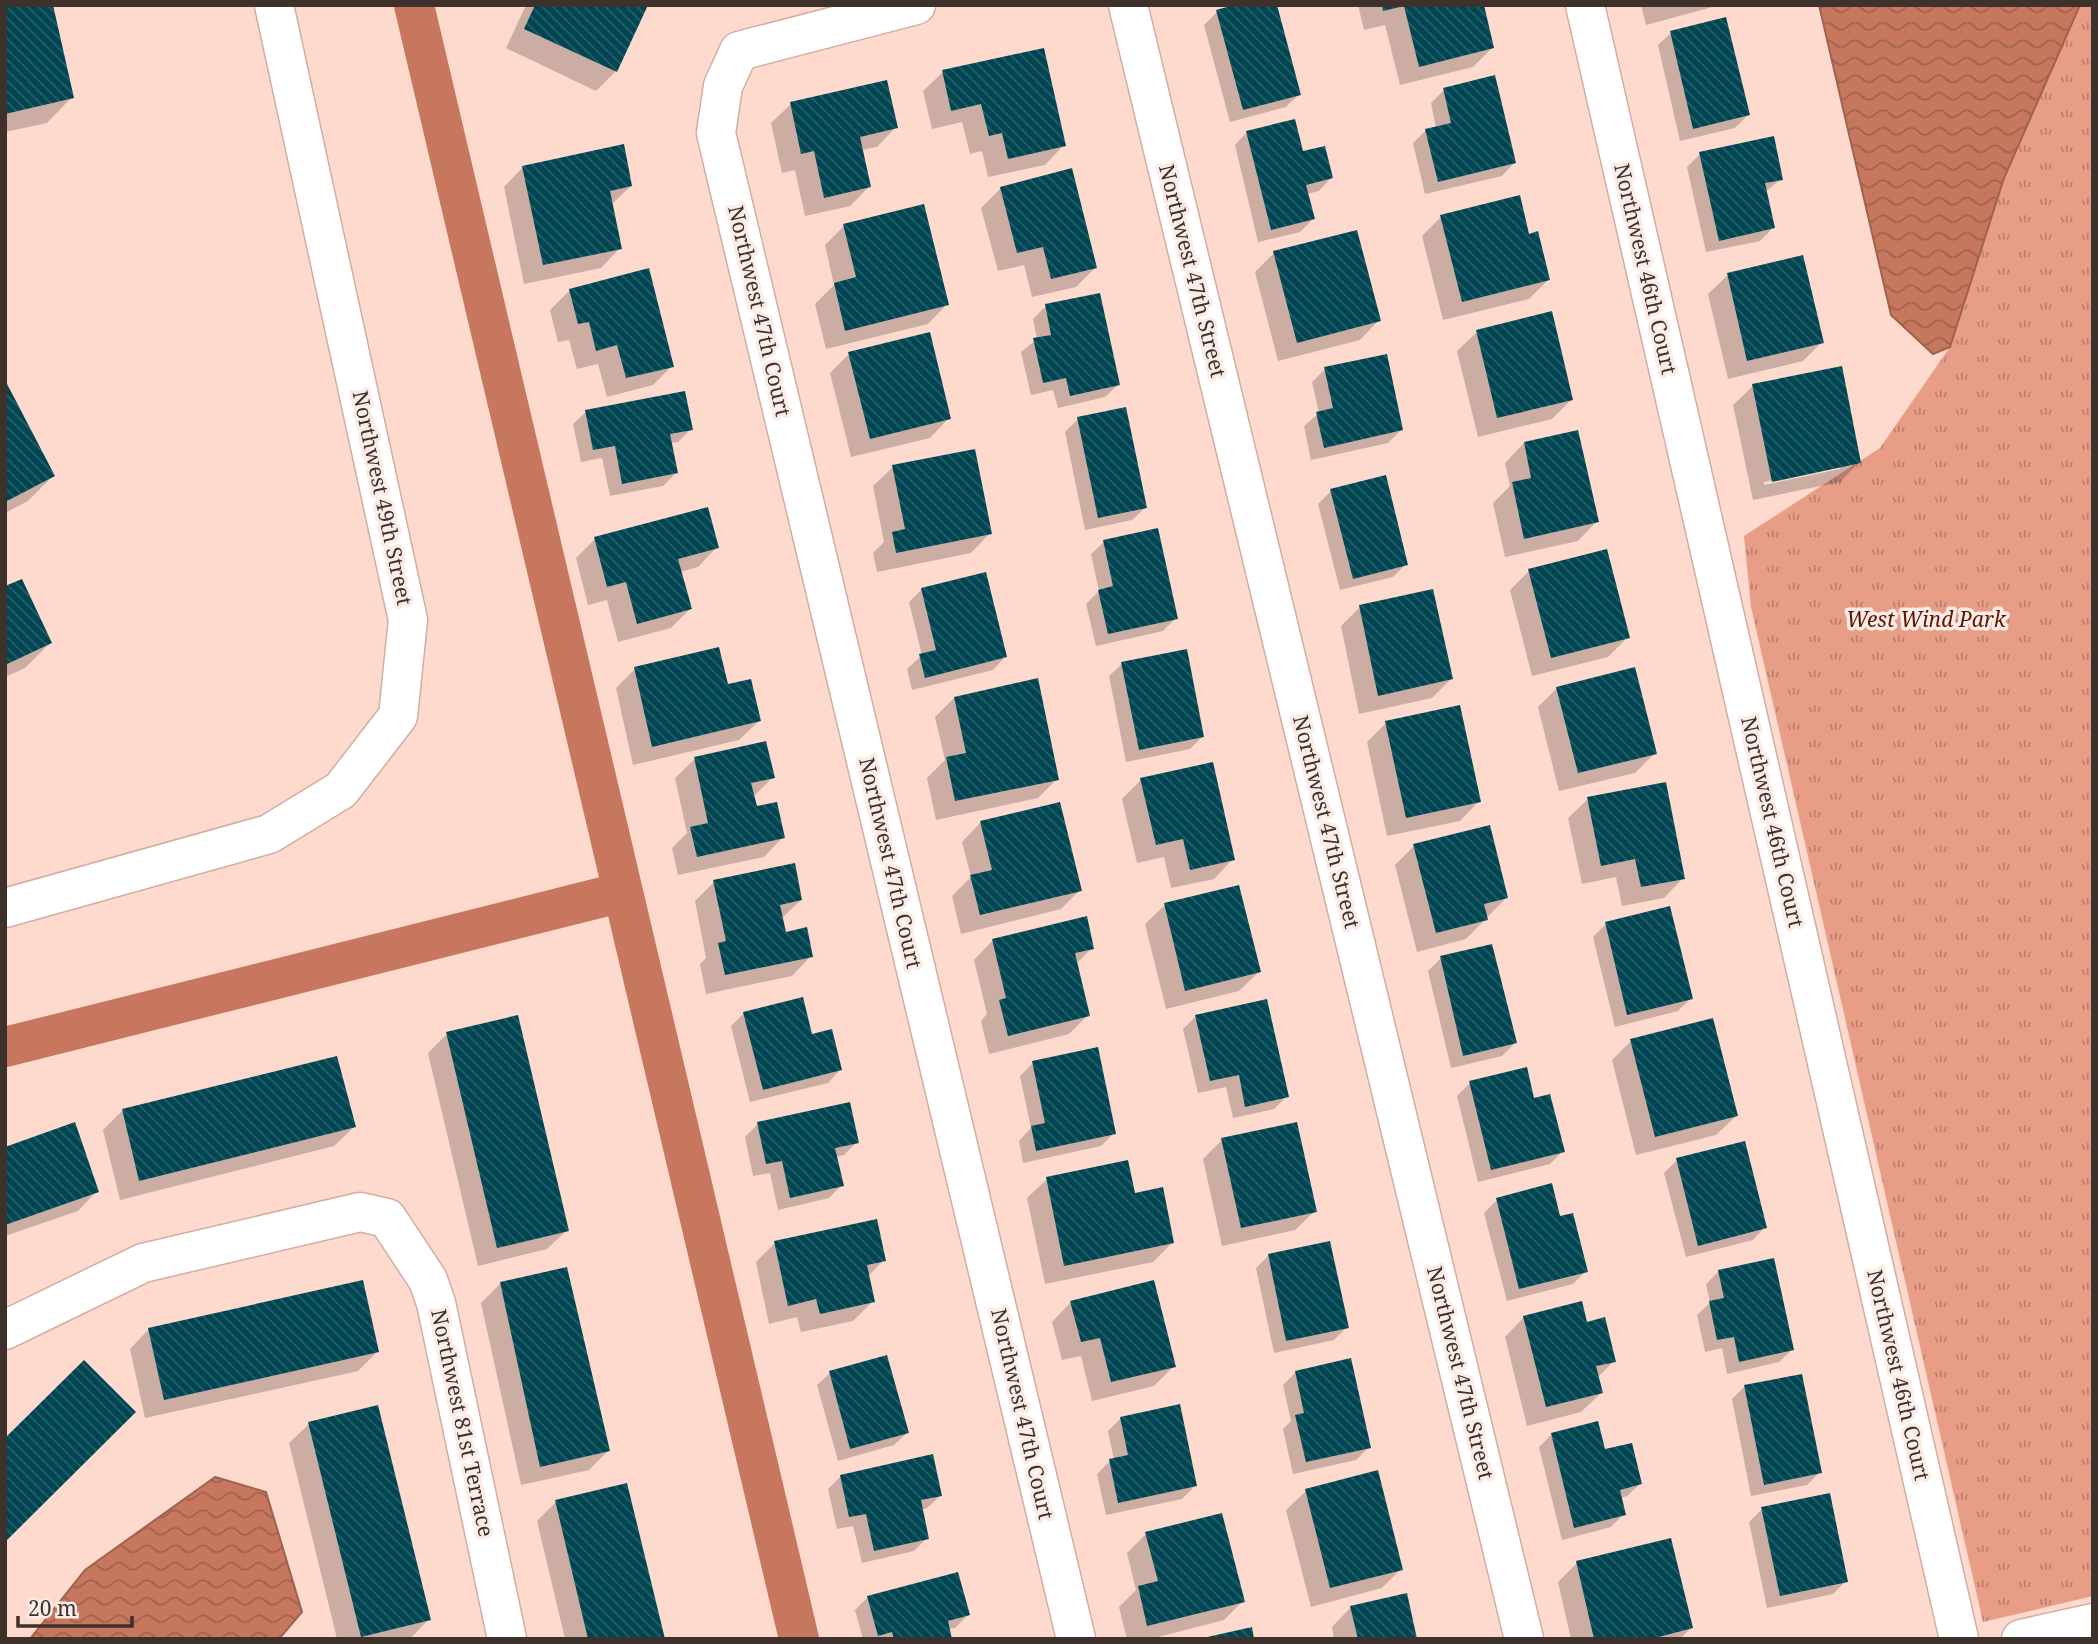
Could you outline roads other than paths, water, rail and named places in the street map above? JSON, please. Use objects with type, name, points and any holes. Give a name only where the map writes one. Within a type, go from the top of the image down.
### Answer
[{"type":"street","name":"Northwest 49th Street","points":[[5,908],[269,834],[341,790],[398,716],[408,620],[274,5]]},
{"type":"street","name":"Northwest 47th Street","points":[[1128,5],[1524,1639]]},
{"type":"street","name":"Northwest 46th Court","points":[[1585,5],[1959,1639]]},
{"type":"street","name":"Northwest 47th Court","points":[[909,6],[739,51],[723,86],[716,133],[1076,1639]]},
{"type":"street","name":"Northwest 81st Terrace","points":[[5,1329],[143,1264],[360,1212],[387,1217],[428,1280],[436,1303],[507,1639]]},
{"type":"street","points":[[2021,1639],[2093,1623]]},
{"type":"water","points":[[1819,5],[2080,5],[2004,178],[1950,347],[1933,354],[1891,315]]},
{"type":"water","points":[[215,1477],[266,1492],[302,1612],[279,1639],[30,1639],[85,1570]]},
{"type":"waterway","points":[[414,5],[799,1639]]},
{"type":"waterway","points":[[5,1047],[623,892]]},
{"type":"park label","name":"West Wind Park","points":[[1926,620]]}]
